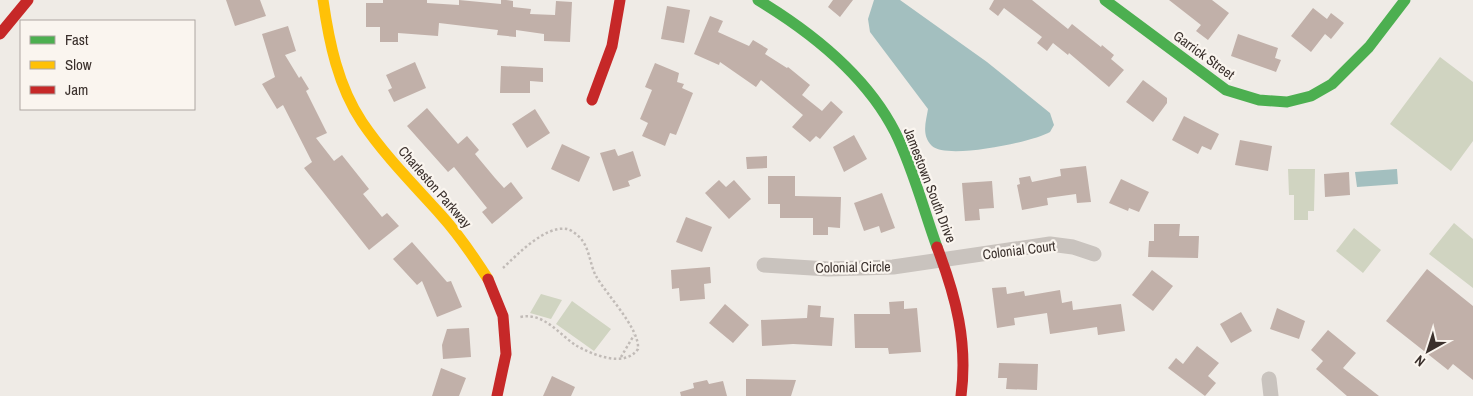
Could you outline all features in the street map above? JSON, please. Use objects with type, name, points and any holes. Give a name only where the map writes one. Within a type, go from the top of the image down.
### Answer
[{"type":"street","points":[[0,34],[28,0]]},
{"type":"street","name":"Charleston Parkway","points":[[324,0],[336,65],[361,120],[376,143],[477,258],[494,286],[505,321],[507,342],[504,374],[497,396]]},
{"type":"street","points":[[592,100],[612,46],[620,0]]},
{"type":"street","name":"Jamestown South Drive","points":[[758,0],[828,52],[863,84],[876,100],[899,140],[942,260],[963,334],[964,366],[961,396]]},
{"type":"street","name":"Garrick Street","points":[[1106,0],[1226,90],[1249,100],[1274,103],[1296,102],[1334,84],[1351,69],[1405,0]]},
{"type":"street","name":"Colonial Court","points":[[942,260],[1050,244],[1073,247],[1094,254]]},
{"type":"street","name":"Colonial Circle","points":[[764,266],[862,268],[942,260]]},
{"type":"street","points":[[1269,379],[1271,396]]},
{"type":"path","points":[[503,268],[537,238],[560,229],[569,230],[582,240],[596,277],[634,335],[638,349],[630,356],[621,358],[595,354],[572,343],[552,324],[526,316],[520,317]]},
{"type":"path","points":[[621,358],[634,335]]},
{"type":"green space","points":[[1440,57],[1473,82],[1473,141],[1451,171],[1390,124]]},
{"type":"green space","points":[[1288,169],[1315,169],[1314,211],[1308,211],[1308,220],[1294,220],[1294,195],[1289,195]]},
{"type":"green space","points":[[1454,223],[1473,239],[1473,288],[1429,254]]},
{"type":"green space","points":[[1354,228],[1381,250],[1363,273],[1336,251]]},
{"type":"green space","points":[[541,294],[562,300],[551,319],[530,313]]},
{"type":"green space","points":[[572,301],[611,329],[594,351],[556,324]]},
{"type":"water","points":[[874,0],[900,0],[987,62],[1050,113],[1054,125],[1050,132],[1009,145],[990,148],[954,151],[941,150],[932,146],[925,133],[928,109],[870,32],[868,19]]},
{"type":"water","points":[[1397,169],[1398,184],[1357,187],[1355,172]]},
{"type":"building","points":[[226,0],[260,0],[266,16],[235,26]]},
{"type":"building","points":[[383,0],[427,0],[427,3],[459,5],[459,0],[501,4],[501,0],[506,0],[513,1],[513,7],[531,9],[530,14],[555,15],[556,1],[572,2],[570,42],[544,41],[544,34],[516,30],[516,37],[497,35],[498,30],[439,23],[438,36],[398,33],[398,42],[380,42],[380,27],[366,27],[366,3],[383,3]]},
{"type":"building","points":[[833,0],[853,0],[840,17],[828,7]]},
{"type":"building","points":[[994,0],[1032,0],[1068,29],[1072,24],[1101,47],[1102,45],[1114,55],[1111,59],[1124,70],[1109,87],[1069,53],[1068,55],[1053,43],[1047,51],[1037,43],[1042,37],[1004,8],[998,16],[989,9]]},
{"type":"building","points":[[1169,0],[1212,0],[1229,13],[1208,40],[1196,31],[1201,25]]},
{"type":"building","points":[[667,6],[690,10],[684,43],[661,39]]},
{"type":"building","points":[[1313,8],[1327,19],[1331,13],[1344,23],[1331,39],[1325,34],[1311,52],[1291,36]]},
{"type":"building","points":[[710,16],[723,21],[718,32],[749,46],[753,40],[768,49],[765,54],[788,67],[810,85],[802,95],[822,111],[831,101],[843,112],[820,139],[816,136],[810,142],[792,127],[803,115],[761,80],[756,87],[720,62],[719,65],[694,54]]},
{"type":"building","points":[[288,26],[296,51],[285,55],[299,78],[301,76],[309,89],[306,91],[327,133],[316,138],[334,161],[342,155],[369,189],[363,194],[382,217],[387,213],[399,226],[369,250],[304,168],[312,162],[283,105],[277,109],[262,84],[275,77],[262,34]]},
{"type":"building","points":[[1238,34],[1278,48],[1275,58],[1281,60],[1276,72],[1231,56]]},
{"type":"building","points":[[415,62],[426,88],[394,102],[388,90],[392,88],[386,75]]},
{"type":"building","points":[[655,63],[679,73],[677,82],[684,84],[682,88],[693,93],[676,135],[670,133],[665,146],[642,136],[648,123],[640,119],[652,90],[645,87]]},
{"type":"building","points":[[501,66],[543,68],[543,82],[530,81],[530,93],[500,93]]},
{"type":"building","points":[[1143,80],[1167,98],[1167,103],[1153,122],[1126,102]]},
{"type":"building","points":[[427,108],[458,144],[467,136],[479,150],[475,154],[504,188],[511,182],[523,198],[492,224],[482,212],[487,208],[454,167],[448,172],[407,126]]},
{"type":"building","points":[[535,109],[550,133],[527,148],[512,124]]},
{"type":"building","points":[[1184,116],[1219,134],[1211,150],[1202,146],[1198,154],[1172,140]]},
{"type":"building","points":[[854,135],[867,159],[844,172],[833,147]]},
{"type":"building","points":[[1240,140],[1272,146],[1268,171],[1235,165]]},
{"type":"building","points":[[562,144],[590,157],[579,182],[551,169]]},
{"type":"building","points":[[615,149],[618,156],[633,151],[641,176],[628,181],[630,186],[613,191],[600,153]]},
{"type":"building","points":[[767,156],[767,168],[747,169],[746,157]]},
{"type":"building","points":[[1086,166],[1091,202],[1077,203],[1076,194],[1047,198],[1048,205],[1022,210],[1017,185],[1020,184],[1019,178],[1030,176],[1032,182],[1061,176],[1060,169]]},
{"type":"building","points":[[1349,172],[1350,195],[1325,197],[1324,174]]},
{"type":"building","points":[[768,176],[795,176],[795,196],[841,197],[840,228],[828,227],[828,235],[813,235],[813,218],[780,218],[780,204],[768,204]]},
{"type":"building","points":[[1121,179],[1149,192],[1139,212],[1129,208],[1128,211],[1109,203]]},
{"type":"building","points":[[719,180],[726,187],[734,180],[751,199],[729,219],[705,193]]},
{"type":"building","points":[[992,181],[994,208],[979,209],[980,220],[965,221],[962,183]]},
{"type":"building","points":[[882,193],[895,228],[881,233],[879,226],[864,231],[854,203]]},
{"type":"building","points":[[686,217],[712,227],[702,252],[676,242]]},
{"type":"building","points":[[1154,224],[1180,224],[1179,236],[1199,236],[1198,258],[1148,257],[1149,241],[1154,241]]},
{"type":"building","points":[[412,242],[447,282],[451,281],[462,307],[437,317],[422,281],[417,285],[393,259]]},
{"type":"building","points":[[710,267],[711,283],[704,284],[705,299],[680,301],[679,288],[672,289],[671,270]]},
{"type":"building","points":[[1427,269],[1473,306],[1473,380],[1453,364],[1448,370],[1386,321]]},
{"type":"building","points":[[1152,270],[1173,286],[1153,311],[1132,295]]},
{"type":"building","points":[[1006,287],[1007,294],[1024,291],[1025,296],[1060,290],[1062,303],[1072,301],[1073,310],[1121,304],[1125,331],[1098,335],[1097,327],[1050,334],[1047,313],[1014,318],[1015,325],[997,328],[992,288]]},
{"type":"building","points":[[904,301],[904,309],[917,308],[921,352],[889,354],[888,348],[855,348],[854,314],[890,314],[889,302]]},
{"type":"building","points":[[725,304],[749,325],[733,343],[709,323]]},
{"type":"building","points":[[808,305],[821,306],[820,317],[834,318],[832,346],[793,344],[762,346],[761,320],[807,318]]},
{"type":"building","points":[[1277,308],[1305,321],[1299,339],[1270,329]]},
{"type":"building","points":[[1241,312],[1252,331],[1231,343],[1220,324]]},
{"type":"building","points":[[469,328],[471,357],[443,359],[442,345],[447,329]]},
{"type":"building","points":[[1328,330],[1356,353],[1343,368],[1379,396],[1347,396],[1316,369],[1323,361],[1311,350]]},
{"type":"building","points":[[1197,346],[1219,363],[1208,376],[1216,383],[1205,396],[1168,368],[1176,358],[1183,364]]},
{"type":"building","points":[[999,363],[1038,364],[1037,390],[1006,389],[1007,378],[998,378]]},
{"type":"building","points":[[441,368],[466,378],[459,396],[432,396]]},
{"type":"building","points":[[552,376],[575,387],[571,396],[543,396]]},
{"type":"building","points":[[746,379],[796,380],[791,396],[746,396]]},
{"type":"building","points":[[707,380],[709,384],[723,381],[727,396],[681,396],[680,392],[694,388],[693,383]]},
{"type":"traffic: fast","points":[[758,0],[817,41],[853,74],[883,111],[895,132],[907,160],[937,247]]},
{"type":"traffic: fast","points":[[1105,0],[1226,90],[1259,100],[1287,102],[1311,96],[1332,84],[1369,47],[1405,0]]},
{"type":"traffic: slow","points":[[323,0],[328,32],[341,79],[362,122],[380,147],[454,230],[488,279]]},
{"type":"traffic: jam","points":[[0,34],[28,0]]},
{"type":"traffic: jam","points":[[592,100],[612,46],[620,0]]},
{"type":"traffic: jam","points":[[937,247],[950,284],[959,320],[963,357],[961,396]]},
{"type":"traffic: jam","points":[[488,279],[503,316],[506,354],[497,396]]}]
